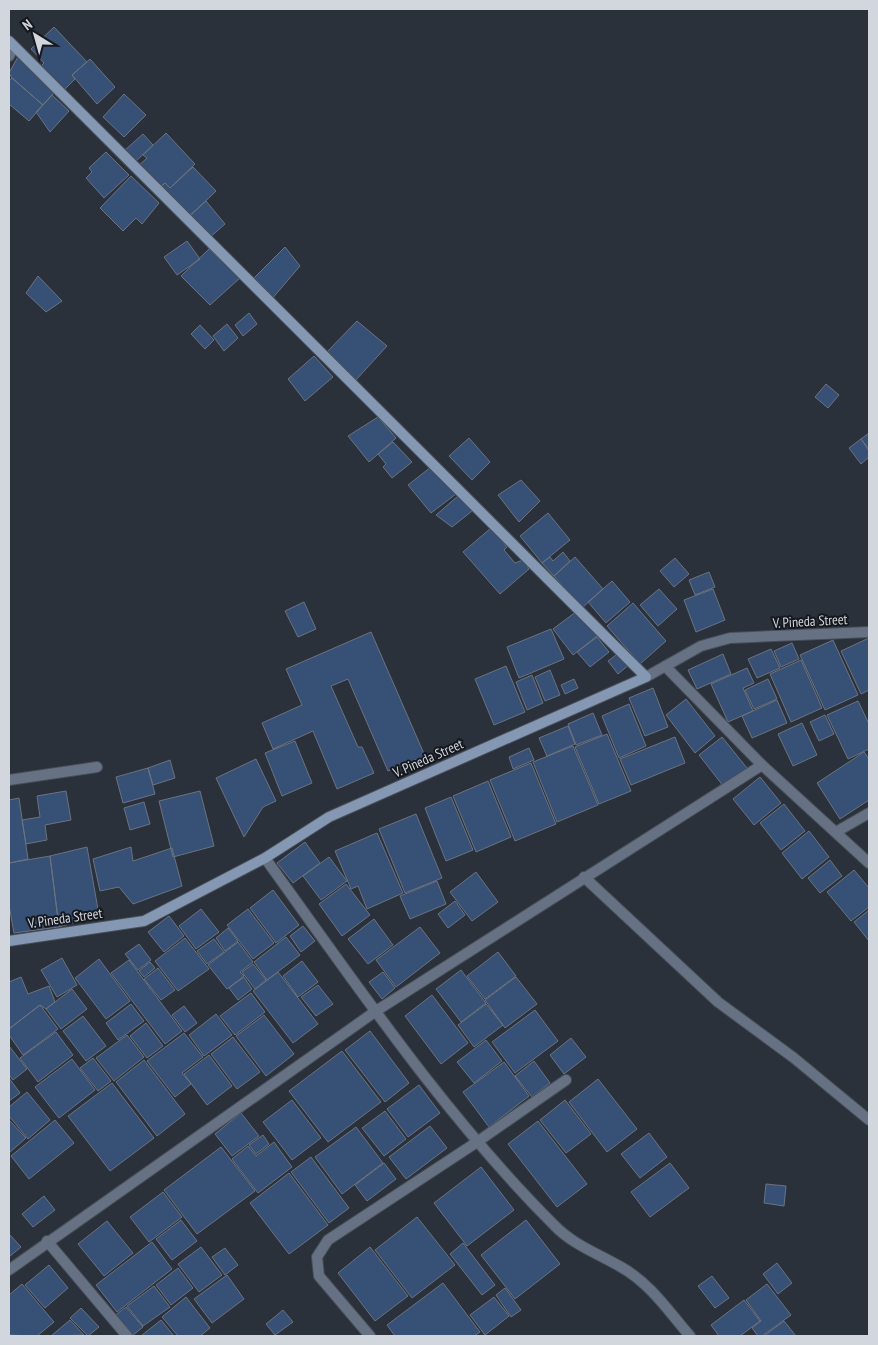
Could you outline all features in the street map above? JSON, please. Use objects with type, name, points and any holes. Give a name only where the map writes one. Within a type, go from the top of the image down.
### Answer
[{"type":"street","points":[[11,48],[646,676]]},
{"type":"street","name":"V. Pineda Street","points":[[9,941],[144,921],[265,858],[329,818],[646,676],[701,646],[730,638],[869,632]]},
{"type":"street","points":[[665,666],[762,765],[869,863]]},
{"type":"street","points":[[9,1270],[47,1241],[376,1011],[762,765]]},
{"type":"street","points":[[9,780],[97,768]]},
{"type":"street","points":[[836,832],[869,813]]},
{"type":"street","points":[[265,858],[376,1011],[477,1142],[556,1227],[589,1251],[622,1267],[645,1284],[690,1336]]},
{"type":"street","points":[[584,877],[718,1002],[794,1058],[869,1120]]},
{"type":"street","points":[[370,1336],[319,1276],[317,1257],[328,1240],[477,1142],[566,1080]]},
{"type":"street","points":[[47,1241],[127,1336]]},
{"type":"building","points":[[54,27],[87,62],[72,75],[75,79],[61,93],[38,69],[44,63],[31,49]]},
{"type":"building","points":[[19,55],[56,91],[43,105],[12,78],[9,73]]},
{"type":"building","points":[[90,59],[115,87],[97,104],[72,75]]},
{"type":"building","points":[[12,78],[43,105],[29,121],[9,104],[9,81]]},
{"type":"building","points":[[124,94],[146,115],[124,137],[103,117]]},
{"type":"building","points":[[52,95],[69,111],[50,132],[36,112]]},
{"type":"building","points":[[166,133],[195,164],[170,188],[165,183],[158,189],[137,167],[147,158],[143,155]]},
{"type":"building","points":[[143,134],[153,145],[135,162],[125,150]]},
{"type":"building","points":[[106,152],[129,175],[104,198],[86,178],[92,172],[89,168]]},
{"type":"building","points":[[193,167],[216,191],[187,219],[158,189],[165,183],[170,188]]},
{"type":"building","points":[[131,176],[159,203],[142,224],[136,218],[123,231],[100,208]]},
{"type":"building","points":[[206,201],[225,224],[208,239],[189,216]]},
{"type":"building","points":[[187,241],[200,259],[177,275],[164,257]]},
{"type":"building","points":[[285,247],[300,266],[271,300],[253,279]]},
{"type":"building","points":[[209,249],[240,278],[210,305],[181,276]]},
{"type":"building","points":[[38,276],[62,301],[46,312],[26,293]]},
{"type":"building","points":[[249,313],[257,324],[243,336],[235,325]]},
{"type":"building","points":[[357,321],[387,346],[355,381],[325,354]]},
{"type":"building","points":[[227,324],[238,338],[224,351],[213,336]]},
{"type":"building","points":[[200,325],[214,340],[205,349],[191,334]]},
{"type":"building","points":[[314,356],[333,377],[305,401],[288,379]]},
{"type":"building","points":[[826,384],[839,395],[828,408],[815,397]]},
{"type":"building","points":[[378,417],[396,438],[369,462],[348,436]]},
{"type":"building","points":[[869,433],[869,449],[861,439]]},
{"type":"building","points":[[469,438],[490,462],[472,480],[449,456]]},
{"type":"building","points":[[861,439],[869,451],[869,457],[861,464],[849,448]]},
{"type":"building","points":[[393,442],[412,462],[392,478],[383,467],[386,464],[378,454]]},
{"type":"building","points":[[431,467],[456,494],[431,513],[408,485]]},
{"type":"building","points":[[521,480],[540,501],[519,522],[498,495]]},
{"type":"building","points":[[458,496],[472,511],[452,527],[436,515]]},
{"type":"building","points":[[548,513],[570,540],[542,563],[520,536]]},
{"type":"building","points":[[491,528],[507,547],[504,550],[515,563],[523,560],[529,569],[500,594],[463,552]]},
{"type":"building","points":[[563,552],[570,561],[554,576],[542,563],[550,557],[553,561]]},
{"type":"building","points":[[575,557],[603,589],[582,608],[554,576]]},
{"type":"building","points":[[675,558],[689,574],[674,587],[660,571]]},
{"type":"building","points":[[709,572],[715,587],[695,595],[689,580]]},
{"type":"building","points":[[612,581],[630,602],[606,623],[588,602]]},
{"type":"building","points":[[659,589],[677,609],[658,626],[640,605]]},
{"type":"building","points":[[713,589],[725,620],[696,632],[684,600]]},
{"type":"building","points":[[304,602],[316,629],[298,637],[285,611]]},
{"type":"building","points":[[633,603],[666,641],[640,664],[607,626]]},
{"type":"building","points":[[577,611],[597,636],[573,655],[553,629]]},
{"type":"building","points":[[551,629],[564,659],[519,678],[507,647]]},
{"type":"building","points":[[371,632],[425,756],[388,771],[348,679],[331,686],[358,747],[362,747],[374,773],[337,789],[313,731],[273,749],[262,723],[302,705],[286,669]]},
{"type":"building","points":[[597,637],[609,652],[590,667],[577,652]]},
{"type":"building","points":[[869,638],[869,690],[861,694],[841,651]]},
{"type":"building","points":[[833,640],[858,695],[825,710],[800,655]]},
{"type":"building","points":[[792,643],[799,659],[781,667],[774,651]]},
{"type":"building","points":[[771,649],[780,668],[757,678],[748,659]]},
{"type":"building","points":[[620,652],[630,664],[618,674],[608,661]]},
{"type":"building","points":[[723,654],[731,674],[697,689],[688,670]]},
{"type":"building","points":[[801,660],[822,708],[791,722],[770,674]]},
{"type":"building","points":[[506,666],[525,712],[494,725],[475,679]]},
{"type":"building","points":[[747,668],[754,683],[743,688],[753,711],[728,722],[711,684]]},
{"type":"building","points":[[550,670],[560,695],[545,701],[535,677]]},
{"type":"building","points":[[532,675],[543,703],[527,710],[516,682]]},
{"type":"building","points":[[574,679],[578,688],[565,694],[561,685]]},
{"type":"building","points":[[768,679],[777,699],[754,709],[745,690]]},
{"type":"building","points":[[653,688],[668,727],[645,736],[629,698]]},
{"type":"building","points":[[686,699],[715,736],[695,753],[666,715]]},
{"type":"building","points":[[777,700],[787,723],[752,738],[742,716]]},
{"type":"building","points":[[858,701],[869,724],[869,749],[848,759],[827,715]]},
{"type":"building","points":[[629,704],[646,746],[619,758],[602,716]]},
{"type":"building","points":[[593,713],[602,735],[576,745],[568,724]]},
{"type":"building","points":[[825,715],[834,734],[819,741],[810,722]]},
{"type":"building","points":[[802,723],[817,755],[793,766],[778,734]]},
{"type":"building","points":[[568,726],[575,744],[547,756],[539,738]]},
{"type":"building","points":[[607,734],[631,791],[599,804],[575,747]]},
{"type":"building","points":[[675,737],[685,763],[631,785],[620,759]]},
{"type":"building","points":[[722,737],[747,768],[724,787],[699,755]]},
{"type":"building","points":[[295,741],[312,783],[282,796],[265,753]]},
{"type":"building","points":[[573,746],[598,805],[557,822],[533,762]]},
{"type":"building","points":[[529,748],[534,760],[513,769],[509,757]]},
{"type":"building","points":[[864,752],[869,759],[869,800],[840,819],[817,783]]},
{"type":"building","points":[[256,759],[276,801],[263,807],[244,837],[216,778]]},
{"type":"building","points":[[170,760],[175,778],[153,785],[148,768]]},
{"type":"building","points":[[531,763],[556,824],[515,841],[490,780]]},
{"type":"building","points":[[148,768],[155,794],[123,803],[116,777]]},
{"type":"building","points":[[760,777],[781,803],[754,825],[733,799]]},
{"type":"building","points":[[488,781],[511,837],[476,852],[453,796]]},
{"type":"building","points":[[66,791],[71,820],[45,825],[47,840],[26,844],[22,820],[40,817],[37,796]]},
{"type":"building","points":[[200,791],[214,846],[173,857],[159,801]]},
{"type":"building","points":[[451,797],[473,850],[446,861],[425,808]]},
{"type":"building","points":[[19,798],[28,859],[9,863],[9,800]]},
{"type":"building","points":[[144,802],[150,824],[130,830],[124,808]]},
{"type":"building","points":[[784,804],[805,831],[781,850],[760,823]]},
{"type":"building","points":[[416,814],[442,878],[405,893],[379,829]]},
{"type":"building","points":[[809,831],[829,857],[802,879],[782,853]]},
{"type":"building","points":[[377,833],[403,893],[367,909],[358,886],[351,889],[335,851]]},
{"type":"building","points":[[305,842],[320,863],[293,883],[277,863]]},
{"type":"building","points":[[87,847],[99,915],[59,927],[50,856]]},
{"type":"building","points":[[131,847],[133,861],[172,848],[182,886],[133,904],[119,887],[100,891],[93,859]]},
{"type":"building","points":[[50,856],[59,927],[14,933],[9,905],[9,863]]},
{"type":"building","points":[[329,857],[347,881],[321,900],[303,876]]},
{"type":"building","points":[[830,860],[842,876],[820,893],[808,878]]},
{"type":"building","points":[[854,870],[869,888],[869,907],[851,921],[827,892]]},
{"type":"building","points":[[476,872],[498,902],[472,921],[450,892]]},
{"type":"building","points":[[437,881],[446,904],[410,919],[400,896]]},
{"type":"building","points":[[346,884],[370,915],[342,936],[319,904]]},
{"type":"building","points":[[273,890],[299,925],[276,943],[250,908]]},
{"type":"building","points":[[455,901],[465,915],[448,928],[438,914]]},
{"type":"building","points":[[201,909],[219,932],[196,949],[179,926]]},
{"type":"building","points":[[248,909],[274,943],[253,959],[227,925]]},
{"type":"building","points":[[869,910],[869,941],[854,922]]},
{"type":"building","points":[[169,916],[184,936],[164,952],[148,932]]},
{"type":"building","points":[[374,919],[393,945],[368,964],[348,939]]},
{"type":"building","points":[[303,926],[315,941],[301,952],[290,936]]},
{"type":"building","points":[[420,927],[440,953],[396,987],[376,960]]},
{"type":"building","points":[[228,928],[238,941],[225,951],[216,938]]},
{"type":"building","points":[[286,937],[300,955],[267,980],[254,962]]},
{"type":"building","points":[[185,938],[209,969],[178,991],[155,961]]},
{"type":"building","points":[[214,939],[224,952],[207,964],[197,951]]},
{"type":"building","points":[[238,942],[253,962],[240,972],[244,976],[227,989],[208,965]]},
{"type":"building","points":[[139,944],[151,960],[138,970],[125,954]]},
{"type":"building","points":[[498,952],[516,976],[485,999],[467,976]]},
{"type":"building","points":[[62,958],[77,985],[57,997],[41,970]]},
{"type":"building","points":[[99,959],[130,1001],[106,1019],[75,978]]},
{"type":"building","points":[[129,960],[182,1031],[165,1044],[111,973]]},
{"type":"building","points":[[302,961],[318,982],[298,997],[283,976]]},
{"type":"building","points":[[150,962],[155,968],[144,977],[139,971]]},
{"type":"building","points":[[253,964],[266,980],[255,989],[242,972]]},
{"type":"building","points":[[158,968],[175,990],[161,1000],[144,979]]},
{"type":"building","points":[[461,970],[486,1003],[461,1022],[436,989]]},
{"type":"building","points":[[278,972],[318,1024],[293,1043],[253,991]]},
{"type":"building","points":[[383,972],[395,988],[382,999],[369,982]]},
{"type":"building","points":[[21,977],[28,994],[49,986],[55,1002],[46,1009],[40,1005],[9,1029],[9,982]]},
{"type":"building","points":[[244,977],[252,989],[238,1000],[229,988]]},
{"type":"building","points":[[516,977],[537,1004],[505,1028],[485,1000]]},
{"type":"building","points":[[318,985],[333,1004],[316,1016],[301,997]]},
{"type":"building","points":[[72,989],[87,1009],[61,1029],[46,1009]]},
{"type":"building","points":[[251,993],[265,1012],[235,1035],[220,1016]]},
{"type":"building","points":[[432,995],[468,1043],[441,1064],[405,1016]]},
{"type":"building","points":[[131,1004],[144,1021],[118,1040],[106,1023]]},
{"type":"building","points":[[486,1004],[503,1025],[474,1047],[458,1025]]},
{"type":"building","points":[[40,1005],[58,1029],[23,1055],[9,1035],[9,1029]]},
{"type":"building","points":[[184,1006],[197,1023],[185,1032],[172,1015]]},
{"type":"building","points":[[535,1010],[558,1041],[515,1073],[492,1042]]},
{"type":"building","points":[[216,1014],[232,1035],[204,1056],[189,1035]]},
{"type":"building","points":[[264,1015],[294,1054],[266,1076],[236,1036]]},
{"type":"building","points":[[83,1016],[106,1046],[86,1061],[63,1031]]},
{"type":"building","points":[[146,1023],[163,1046],[147,1058],[130,1036]]},
{"type":"building","points":[[370,1031],[409,1083],[385,1102],[345,1050]]},
{"type":"building","points":[[56,1032],[73,1055],[38,1082],[20,1058]]},
{"type":"building","points":[[184,1033],[203,1057],[182,1073],[191,1084],[175,1097],[147,1061]]},
{"type":"building","points":[[127,1035],[144,1057],[114,1081],[96,1058]]},
{"type":"building","points":[[233,1037],[260,1072],[237,1089],[211,1054]]},
{"type":"building","points":[[571,1038],[586,1057],[564,1074],[550,1055]]},
{"type":"building","points":[[486,1040],[502,1061],[474,1083],[457,1062]]},
{"type":"building","points":[[9,1046],[27,1069],[13,1080],[9,1075]]},
{"type":"building","points":[[342,1051],[381,1102],[328,1142],[289,1091]]},
{"type":"building","points":[[209,1055],[232,1086],[207,1105],[184,1074]]},
{"type":"building","points":[[93,1058],[111,1081],[98,1091],[80,1068]]},
{"type":"building","points":[[72,1059],[95,1090],[59,1118],[35,1087]]},
{"type":"building","points":[[144,1060],[185,1114],[157,1136],[116,1082]]},
{"type":"building","points":[[534,1061],[550,1083],[532,1097],[515,1076]]},
{"type":"building","points":[[504,1062],[529,1096],[489,1127],[463,1092]]},
{"type":"building","points":[[9,1078],[20,1093],[9,1101]]},
{"type":"building","points":[[598,1079],[637,1129],[607,1152],[569,1102]]},
{"type":"building","points":[[112,1083],[154,1138],[110,1171],[68,1116]]},
{"type":"building","points":[[419,1085],[440,1113],[408,1137],[387,1109]]},
{"type":"building","points":[[27,1092],[50,1120],[28,1139],[9,1116],[9,1107]]},
{"type":"building","points":[[292,1100],[321,1138],[292,1160],[263,1122]]},
{"type":"building","points":[[565,1100],[591,1134],[566,1153],[540,1120]]},
{"type":"building","points":[[385,1111],[406,1139],[384,1156],[362,1128]]},
{"type":"building","points":[[241,1113],[259,1136],[232,1156],[215,1134]]},
{"type":"building","points":[[9,1120],[26,1138],[9,1153]]},
{"type":"building","points":[[55,1120],[74,1143],[29,1179],[11,1156]]},
{"type":"building","points":[[538,1121],[587,1184],[557,1207],[508,1144]]},
{"type":"building","points":[[430,1126],[447,1148],[406,1179],[389,1157]]},
{"type":"building","points":[[356,1127],[383,1163],[342,1194],[315,1157]]},
{"type":"building","points":[[649,1133],[667,1157],[640,1178],[621,1154]]},
{"type":"building","points":[[263,1135],[269,1144],[256,1154],[249,1145]]},
{"type":"building","points":[[274,1142],[292,1167],[258,1193],[232,1159],[248,1146],[256,1156]]},
{"type":"building","points":[[221,1147],[255,1191],[197,1234],[164,1190]]},
{"type":"building","points":[[311,1157],[349,1208],[329,1223],[291,1172]]},
{"type":"building","points":[[384,1163],[396,1179],[367,1201],[355,1185]]},
{"type":"building","points":[[670,1163],[689,1188],[650,1217],[631,1192]]},
{"type":"building","points":[[481,1167],[514,1210],[467,1246],[434,1203]]},
{"type":"building","points":[[289,1173],[328,1225],[289,1254],[250,1203]]},
{"type":"building","points":[[766,1184],[786,1186],[784,1206],[764,1203]]},
{"type":"building","points":[[163,1192],[182,1217],[149,1242],[130,1217]]},
{"type":"building","points":[[44,1196],[55,1210],[33,1227],[22,1214]]},
{"type":"building","points":[[417,1217],[455,1265],[412,1298],[375,1250]]},
{"type":"building","points":[[181,1220],[197,1241],[172,1260],[156,1239]]},
{"type":"building","points":[[526,1220],[560,1264],[515,1299],[481,1255]]},
{"type":"building","points":[[107,1221],[133,1253],[104,1276],[78,1244]]},
{"type":"building","points":[[9,1234],[21,1247],[9,1257]]},
{"type":"building","points":[[152,1242],[172,1269],[117,1312],[96,1285]]},
{"type":"building","points":[[463,1243],[495,1285],[482,1295],[450,1254]]},
{"type":"building","points":[[201,1247],[222,1275],[199,1292],[178,1264]]},
{"type":"building","points":[[370,1247],[408,1296],[375,1321],[338,1273]]},
{"type":"building","points":[[225,1248],[238,1265],[225,1275],[212,1257]]},
{"type":"building","points":[[777,1263],[792,1283],[778,1294],[763,1274]]},
{"type":"building","points":[[49,1265],[68,1288],[45,1308],[25,1285]]},
{"type":"building","points":[[178,1268],[193,1288],[171,1305],[156,1285]]},
{"type":"building","points":[[227,1275],[244,1299],[212,1323],[194,1299]]},
{"type":"building","points":[[712,1276],[729,1298],[715,1308],[698,1286]]},
{"type":"building","points":[[443,1283],[480,1332],[474,1336],[395,1336],[387,1325]]},
{"type":"building","points":[[22,1284],[54,1322],[37,1336],[9,1335],[9,1295]]},
{"type":"building","points":[[767,1284],[791,1315],[762,1336],[758,1336],[752,1328],[761,1321],[746,1300]]},
{"type":"building","points":[[154,1286],[170,1307],[143,1326],[127,1306]]},
{"type":"building","points":[[505,1288],[521,1310],[511,1317],[496,1295]]},
{"type":"building","points":[[186,1297],[210,1328],[200,1336],[178,1336],[162,1317]]},
{"type":"building","points":[[494,1297],[509,1316],[485,1335],[470,1315]]},
{"type":"building","points":[[744,1300],[760,1321],[740,1336],[719,1336],[711,1325]]},
{"type":"building","points":[[126,1307],[143,1327],[132,1336],[113,1317]]},
{"type":"building","points":[[81,1308],[99,1327],[88,1336],[70,1318]]},
{"type":"building","points":[[283,1310],[293,1322],[275,1335],[266,1324]]},
{"type":"building","points":[[70,1320],[84,1335],[51,1336]]},
{"type":"building","points":[[161,1320],[174,1336],[141,1336]]},
{"type":"building","points":[[784,1321],[796,1336],[764,1336]]}]
